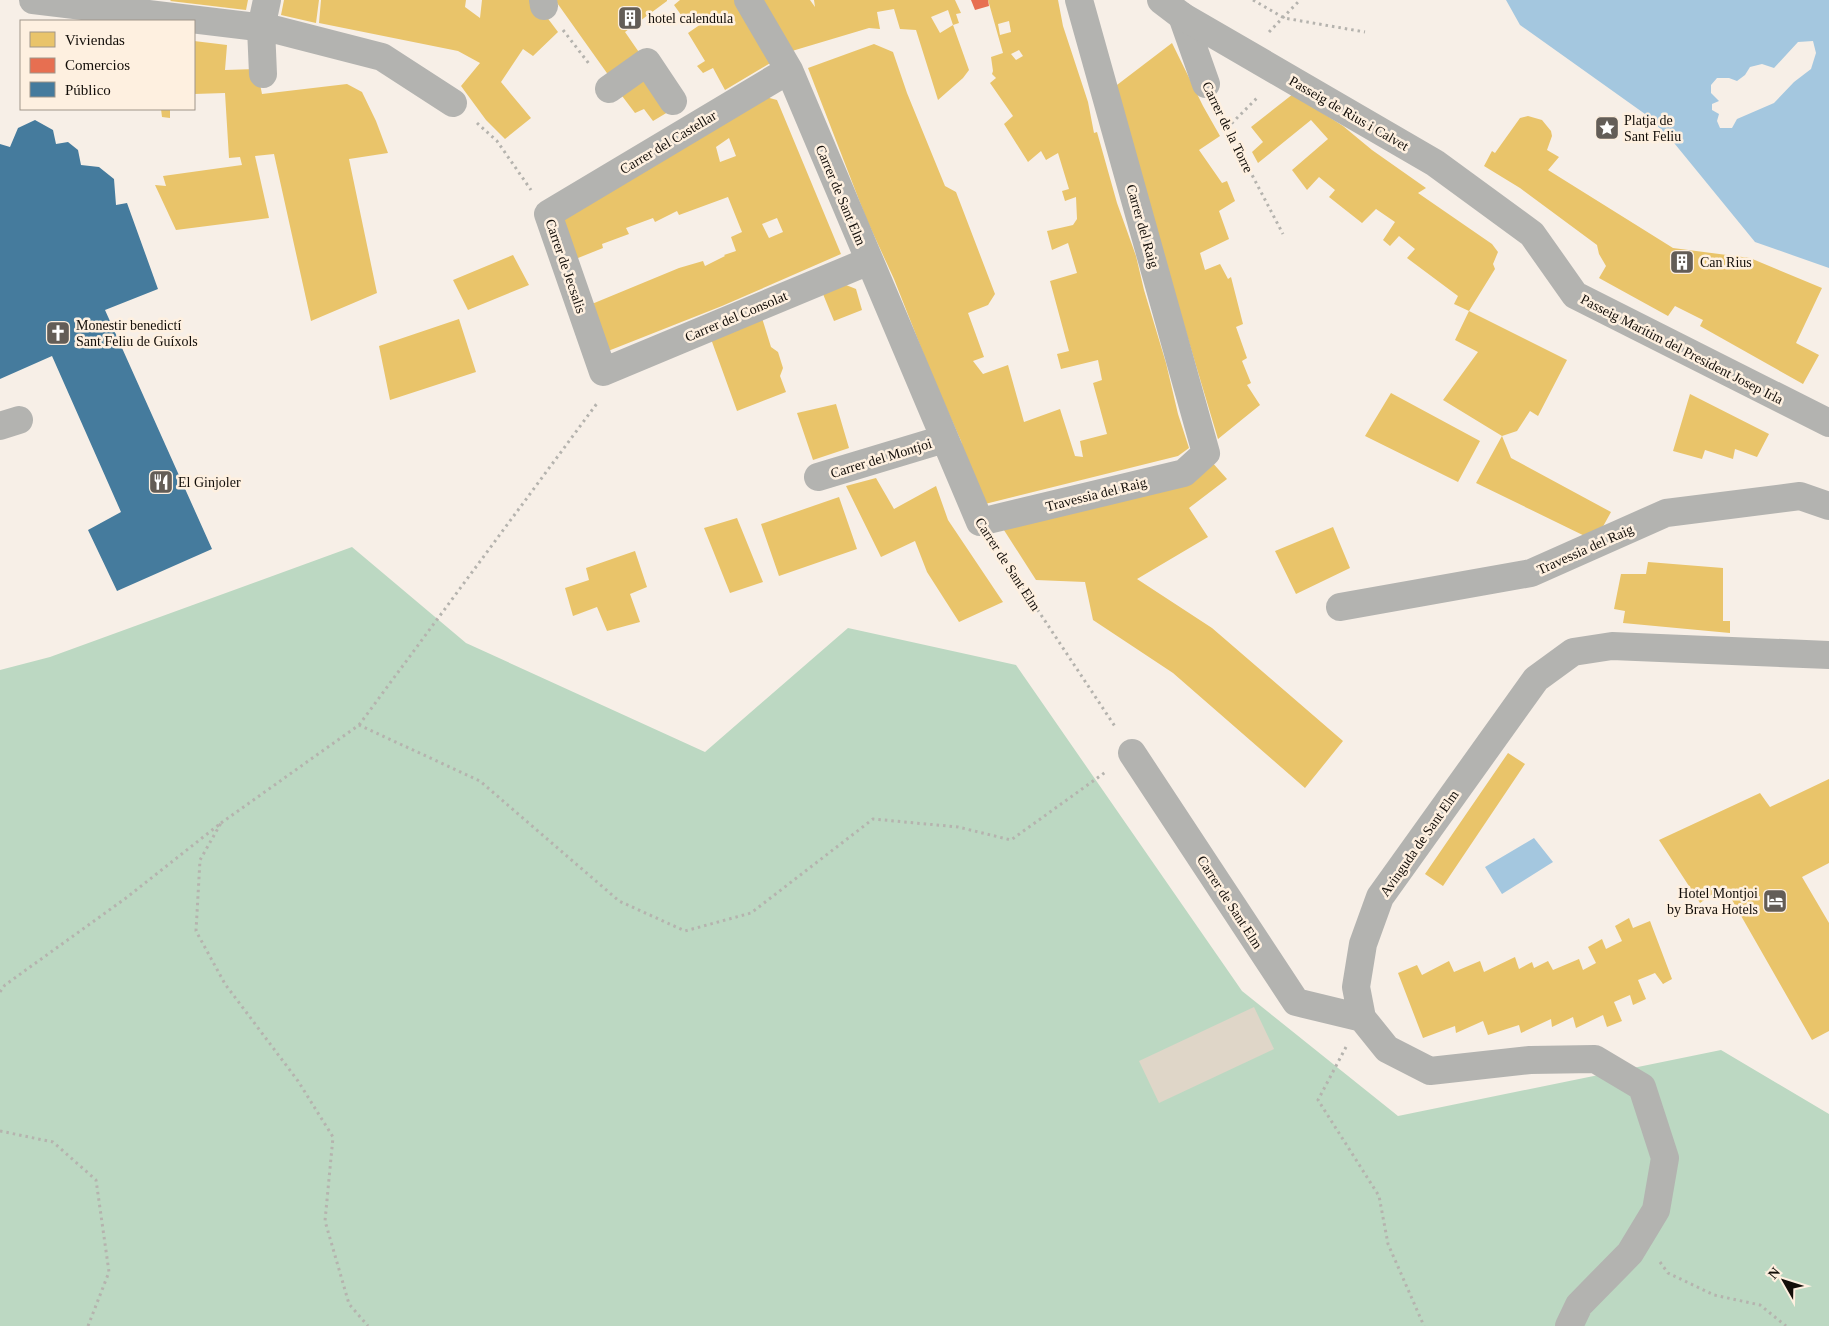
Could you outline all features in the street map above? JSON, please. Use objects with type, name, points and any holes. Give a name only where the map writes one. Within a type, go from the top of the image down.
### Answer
[{"type":"street","points":[[34,0],[273,29],[382,57],[454,103]]},
{"type":"street","points":[[262,74],[261,28],[267,0]]},
{"type":"street","name":"Carrer de Sant Elm","points":[[748,0],[789,70],[980,522]]},
{"type":"street","name":"Carrer del Raig","points":[[1079,0],[1206,453]]},
{"type":"street","name":"Passeig de Rius i Calvet","points":[[1172,8],[1435,163],[1532,234]]},
{"type":"street","name":"Carrer de la Torre","points":[[1172,8],[1206,84]]},
{"type":"street","points":[[609,89],[647,62],[673,101]]},
{"type":"street","name":"Carrer del Castellar","points":[[548,214],[789,70]]},
{"type":"street","name":"Carrer de Jecsalis","points":[[548,214],[603,370]]},
{"type":"street","name":"Passeig Marítim del President Josep Irla","points":[[1532,234],[1575,295],[1829,423]]},
{"type":"street","name":"Carrer del Consolat","points":[[603,370],[869,261]]},
{"type":"street","name":"Carrer del Montjoi","points":[[818,477],[944,439]]},
{"type":"street","name":"Travessia del Raig","points":[[980,522],[1184,473],[1206,453]]},
{"type":"street","name":"Travessia del Raig","points":[[1340,607],[1531,573],[1666,514],[1800,496],[1829,506]]},
{"type":"street","name":"Avinguda de Sant Elm","points":[[1569,1326],[1579,1305],[1630,1253],[1656,1210],[1665,1158],[1642,1087],[1595,1058],[1530,1060],[1430,1071],[1387,1049],[1362,1018],[1356,987],[1364,944],[1380,897],[1536,679],[1573,652],[1612,646],[1829,655]]},
{"type":"street","name":"Carrer de Sant Elm","points":[[1132,753],[1296,1002],[1362,1018]]},
{"type":"path","points":[[1253,0],[1284,18],[1365,32]]},
{"type":"path","points":[[1284,18],[1300,0]]},
{"type":"path","points":[[544,3],[609,89]]},
{"type":"path","points":[[1227,128],[1281,73]]},
{"type":"path","name":"Carrer de la Torre","points":[[1206,84],[1283,234]]},
{"type":"path","name":"Carrer de Jecsalis","points":[[454,103],[497,141],[548,214]]},
{"type":"path","points":[[0,992],[5,985],[126,898],[221,823],[359,725],[604,394],[603,370]]},
{"type":"path","name":"Carrer de Sant Elm","points":[[980,522],[1132,753]]},
{"type":"path","points":[[359,725],[480,781],[619,901],[685,931],[751,912],[873,819],[958,827],[1011,840],[1132,753]]},
{"type":"path","points":[[221,823],[200,860],[196,931],[225,984],[298,1081],[333,1136],[325,1221],[349,1304],[368,1326]]},
{"type":"path","points":[[1362,1018],[1318,1100],[1379,1196],[1388,1244],[1424,1326]]},
{"type":"path","points":[[0,1131],[53,1142],[96,1180],[109,1272],[88,1326]]},
{"type":"path","points":[[1641,1235],[1668,1272],[1714,1296],[1760,1305],[1786,1326]]},
{"type":"green space","points":[[352,547],[466,643],[705,752],[848,628],[1016,665],[1242,991],[1398,1116],[1721,1050],[1829,1114],[1829,1326],[0,1326],[0,670],[50,657]]},
{"type":"water","points":[[1506,0],[1829,0],[1829,268],[1755,242],[1670,138],[1645,114],[1520,25]],"holes":[[[1813,41],[1816,53],[1811,69],[1794,82],[1774,103],[1737,119],[1732,128],[1720,128],[1717,121],[1719,114],[1712,110],[1712,104],[1719,101],[1711,93],[1711,85],[1717,78],[1729,78],[1737,81],[1745,75],[1750,67],[1762,64],[1774,68],[1798,42]]]},
{"type":"water","points":[[1534,838],[1553,862],[1502,894],[1485,867]]},
{"type":"building: Viviendas","points":[[171,0],[248,0],[246,10]]},
{"type":"building: Viviendas","points":[[284,0],[319,0],[316,23],[281,15]]},
{"type":"building: Viviendas","points":[[321,0],[466,0],[465,7],[480,18],[482,0],[534,0],[558,32],[533,56],[523,49],[501,82],[531,118],[505,139],[486,120],[461,86],[480,63],[458,51],[319,23]]},
{"type":"building: Viviendas","points":[[555,0],[667,1],[625,32],[645,61],[614,83]]},
{"type":"building: Viviendas","points":[[680,0],[737,0],[772,62],[725,90],[713,68],[703,73],[697,66],[705,61],[688,33],[701,24],[692,14],[684,19],[674,5]]},
{"type":"building: Viviendas","points":[[759,0],[810,0],[815,7],[814,0],[955,0],[961,13],[956,14],[959,23],[953,25],[969,70],[963,78],[938,100],[916,30],[900,29],[894,9],[877,12],[880,29],[869,28],[792,51]],"holes":[[[948,10],[953,25],[940,33],[931,17]]]},
{"type":"building: Viviendas","points":[[988,0],[1058,0],[1063,26],[1088,102],[1094,133],[1097,132],[1117,203],[1136,256],[1166,363],[1178,414],[1189,448],[1178,456],[985,504],[894,279],[866,218],[808,68],[874,44],[893,52],[907,93],[945,186],[956,192],[995,294],[988,305],[968,313],[984,357],[973,361],[983,374],[1008,365],[1024,422],[1060,409],[1075,456],[1083,457],[1080,441],[1107,434],[1093,383],[1102,380],[1098,360],[1061,369],[1057,354],[1069,351],[1050,281],[1077,273],[1068,243],[1052,250],[1047,231],[1073,225],[1077,219],[1076,197],[1065,201],[1062,191],[1069,189],[1058,153],[1046,160],[1041,151],[1028,162],[1004,124],[1013,116],[990,83],[996,78],[992,74],[991,57],[1003,53]],"holes":[[[1009,21],[1011,32],[1000,35],[998,24]],[[1019,50],[1023,56],[1016,60],[1011,54]]]},
{"type":"building: Viviendas","points":[[195,41],[227,45],[225,70],[257,69],[262,94],[347,84],[362,92],[376,121],[388,153],[349,159],[377,293],[311,321],[274,154],[255,156],[269,218],[176,230],[155,185],[166,186],[163,176],[242,165],[240,157],[229,158],[225,93],[195,94]]},
{"type":"building: Viviendas","points":[[1172,43],[1220,136],[1199,150],[1222,183],[1227,181],[1235,201],[1219,211],[1229,239],[1200,253],[1205,270],[1220,264],[1228,279],[1231,277],[1243,324],[1236,327],[1247,358],[1242,361],[1251,383],[1247,385],[1260,405],[1218,439],[1113,88]]},
{"type":"building: Viviendas","points":[[646,70],[668,112],[653,121],[644,109],[635,113],[616,88]]},
{"type":"building: Viviendas","points":[[1293,94],[1343,126],[1372,150],[1426,188],[1418,193],[1492,244],[1498,252],[1493,264],[1495,269],[1469,311],[1454,304],[1458,296],[1407,258],[1415,249],[1399,236],[1390,246],[1383,240],[1395,222],[1376,209],[1362,223],[1329,197],[1335,190],[1319,177],[1307,190],[1292,170],[1328,139],[1311,120],[1258,163],[1252,152],[1263,142],[1251,127]]},
{"type":"building: Viviendas","points":[[762,96],[777,100],[841,254],[722,306],[603,353],[587,306],[679,268],[703,261],[705,266],[724,255],[736,251],[731,237],[742,232],[728,197],[679,215],[677,211],[655,222],[653,218],[626,228],[629,234],[602,244],[603,248],[573,260],[559,218]],"holes":[[[729,138],[736,156],[720,162],[716,147]],[[777,218],[783,232],[769,238],[762,224]]]},
{"type":"building: Viviendas","points":[[161,110],[170,110],[170,118],[162,117]]},
{"type":"building: Viviendas","name":"Can Rius","points":[[1528,116],[1542,120],[1551,131],[1552,136],[1547,150],[1559,157],[1548,170],[1673,248],[1750,258],[1822,288],[1796,343],[1819,355],[1803,384],[1700,326],[1703,320],[1675,306],[1668,316],[1599,278],[1606,266],[1599,254],[1597,245],[1520,188],[1484,166],[1492,151],[1495,153],[1520,118]]},
{"type":"building: Viviendas","points":[[513,255],[529,285],[468,310],[453,280]]},
{"type":"building: Viviendas","points":[[846,285],[856,289],[862,310],[834,321],[823,294]]},
{"type":"building: Viviendas","points":[[1469,311],[1567,360],[1538,416],[1530,411],[1517,431],[1502,436],[1443,400],[1478,352],[1455,340]]},
{"type":"building: Viviendas","points":[[762,318],[771,347],[778,352],[783,368],[780,376],[786,392],[737,411],[711,339]]},
{"type":"building: Viviendas","points":[[459,319],[476,372],[390,400],[379,346]]},
{"type":"building: Viviendas","points":[[1391,393],[1480,441],[1458,482],[1365,436]]},
{"type":"building: Viviendas","points":[[1690,394],[1769,434],[1757,457],[1735,449],[1733,459],[1705,450],[1702,459],[1673,451]]},
{"type":"building: Viviendas","points":[[836,404],[849,448],[813,460],[797,413]]},
{"type":"building: Viviendas","points":[[1502,436],[1511,458],[1611,512],[1595,541],[1476,483]]},
{"type":"building: Viviendas","points":[[1211,461],[1227,479],[1189,508],[1208,537],[1137,579],[1212,628],[1343,741],[1305,788],[1173,673],[1093,620],[1085,582],[1036,580],[1002,527]]},
{"type":"building: Viviendas","points":[[876,478],[894,509],[936,486],[948,520],[1003,602],[959,622],[927,572],[915,541],[881,557],[846,486]]},
{"type":"building: Viviendas","points":[[839,497],[857,549],[779,576],[761,524]]},
{"type":"building: Viviendas","points":[[737,518],[763,582],[730,593],[704,528]]},
{"type":"building: Viviendas","points":[[1333,527],[1350,568],[1296,594],[1275,551]]},
{"type":"building: Viviendas","points":[[635,551],[647,587],[630,594],[640,622],[607,631],[597,607],[573,616],[565,588],[589,580],[586,568]]},
{"type":"building: Viviendas","points":[[1648,562],[1723,568],[1723,621],[1730,621],[1730,633],[1623,623],[1625,611],[1614,609],[1621,574],[1646,574]]},
{"type":"building: Viviendas","points":[[1508,753],[1525,764],[1443,886],[1425,874]]},
{"type":"building: Viviendas","points":[[1829,779],[1829,863],[1802,877],[1829,923],[1829,1031],[1812,1040],[1724,886],[1700,903],[1659,840],[1760,793],[1770,807]]},
{"type":"building: Viviendas","points":[[1629,918],[1633,928],[1650,921],[1672,979],[1663,984],[1655,973],[1638,980],[1646,999],[1633,1005],[1630,995],[1614,1002],[1622,1021],[1607,1027],[1603,1015],[1576,1028],[1573,1017],[1552,1027],[1551,1019],[1521,1033],[1519,1025],[1488,1035],[1483,1021],[1456,1033],[1455,1026],[1423,1038],[1398,973],[1417,965],[1422,975],[1449,961],[1454,972],[1480,961],[1484,972],[1515,957],[1519,969],[1532,962],[1534,968],[1548,961],[1553,970],[1579,959],[1583,970],[1596,963],[1588,947],[1602,939],[1606,949],[1622,941],[1615,926]]},
{"type":"building: Comercios","points":[[971,0],[988,0],[989,6],[975,10]]},
{"type":"building: Público","name":"Monestir benedictí Sant Feliu de Guíxols","points":[[35,120],[53,130],[56,144],[68,142],[78,150],[81,165],[99,167],[114,179],[116,205],[127,203],[158,289],[105,310],[212,549],[117,591],[88,530],[121,512],[52,356],[0,379],[0,144],[10,147],[18,128]]},
{"type":"building: Otros","points":[[1254,1007],[1274,1049],[1159,1103],[1139,1061]]},
{"type":"place","name":"hotel calendula","points":[[630,18]]},
{"type":"place","name":"Platja de Sant Feliu","points":[[1607,128]]},
{"type":"place","name":"Can Rius","points":[[1682,262]]},
{"type":"place","name":"Monestir benedictí Sant Feliu de Guíxols","points":[[58,333]]},
{"type":"place","name":"El Ginjoler","points":[[161,482]]},
{"type":"place","name":"Hotel Montjoi by Brava Hotels","points":[[1775,901]]}]
